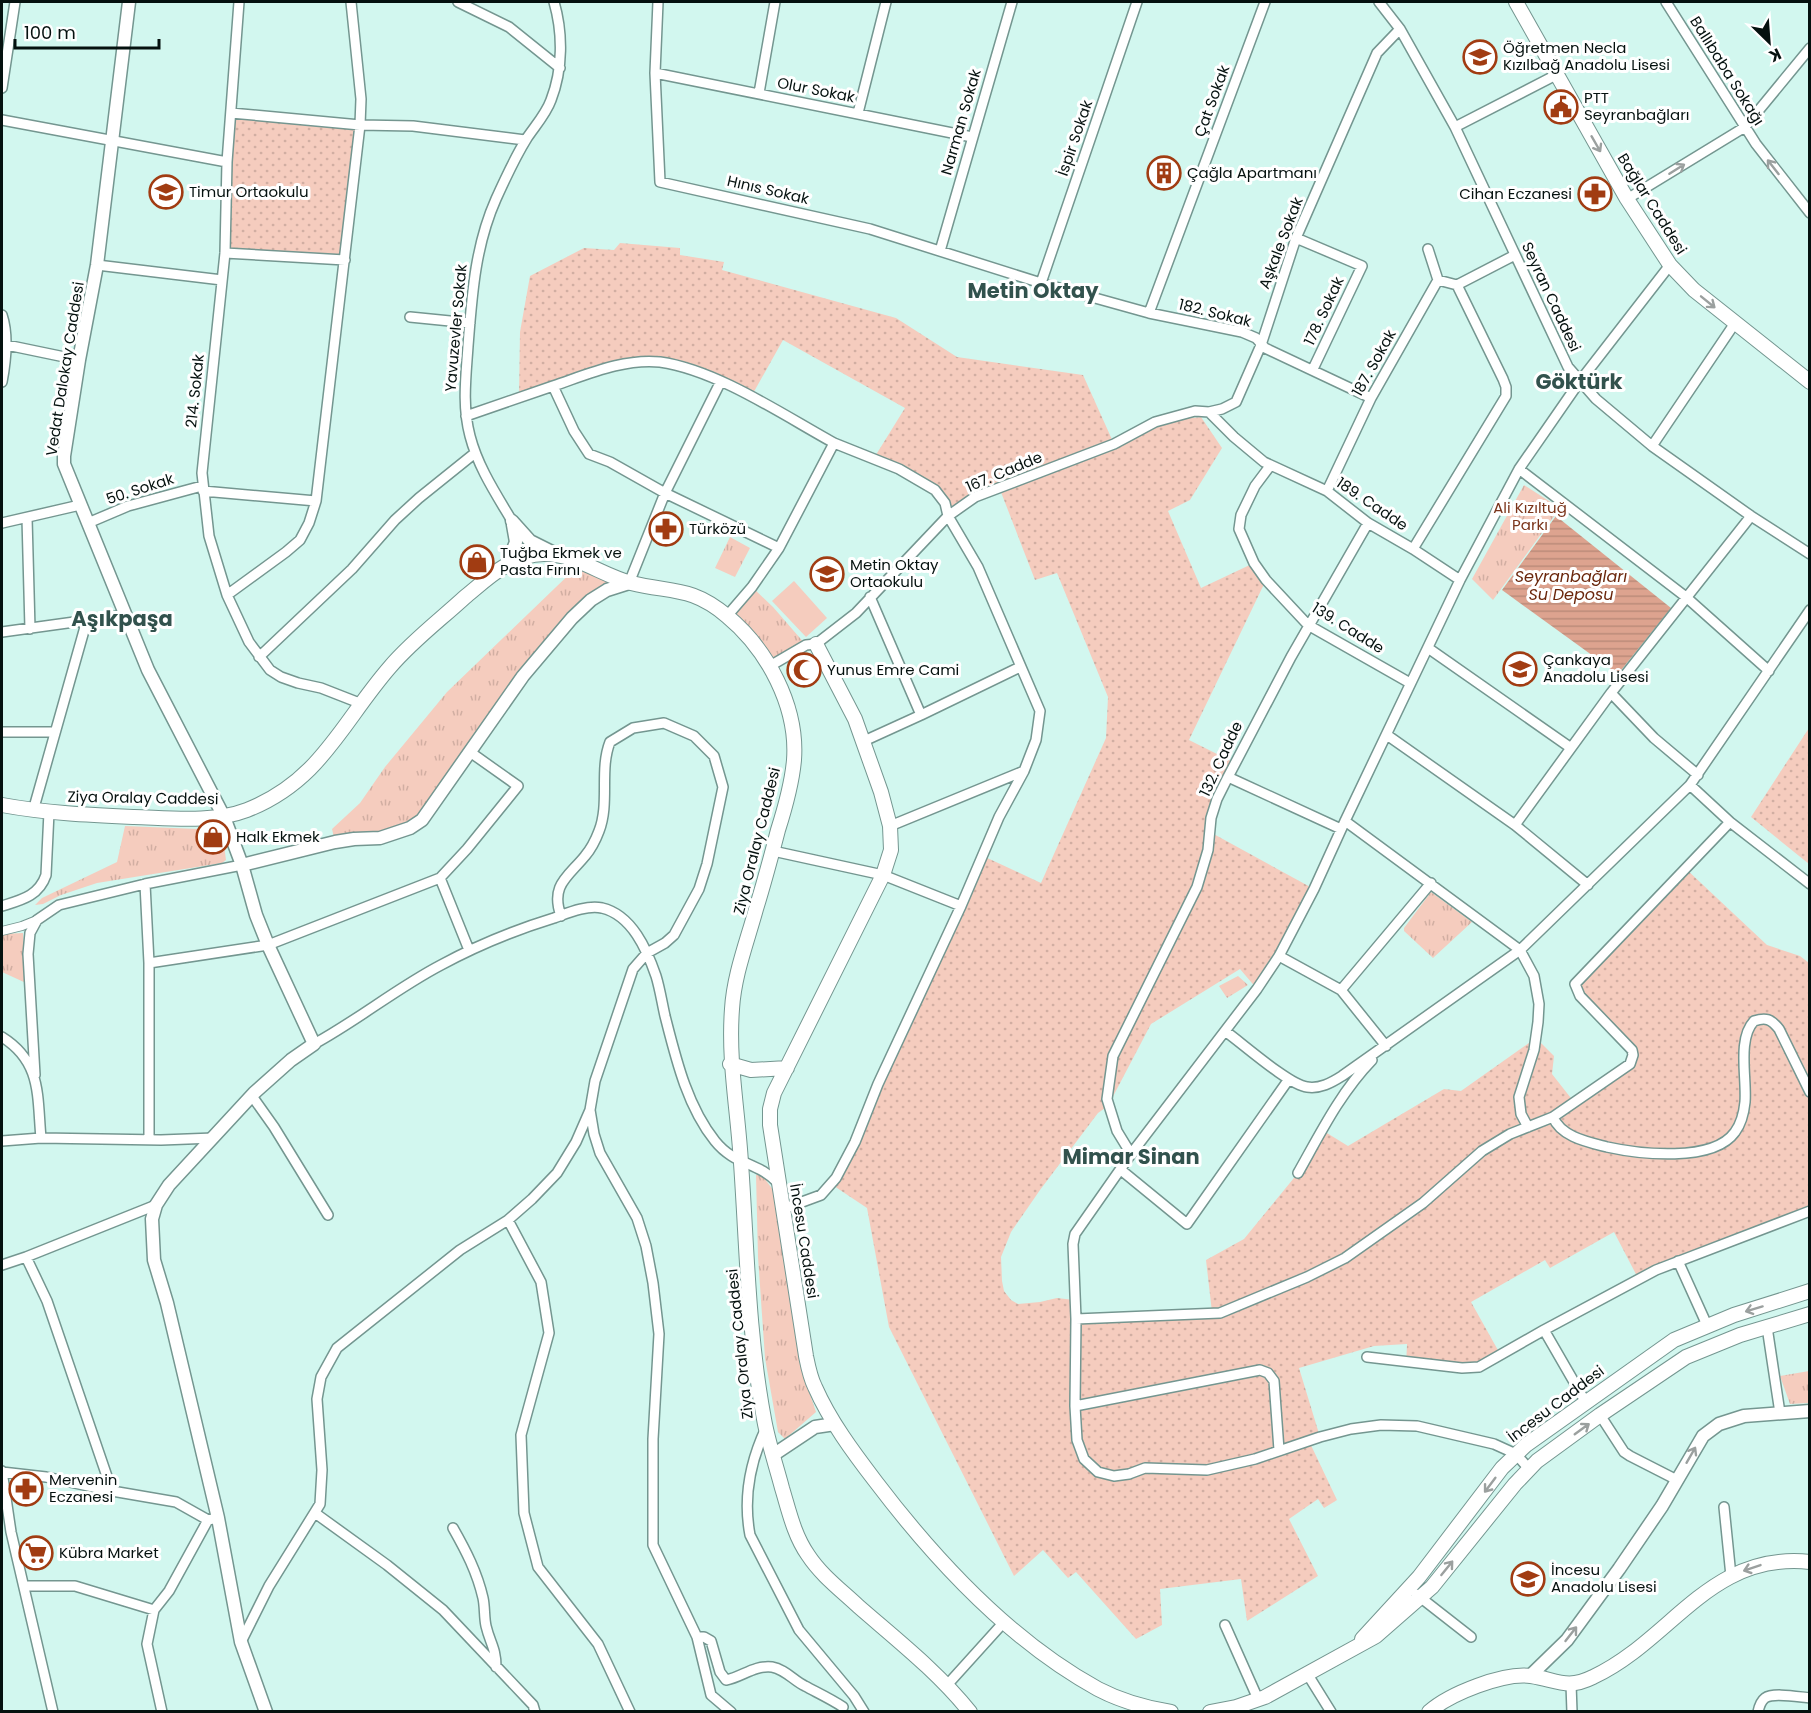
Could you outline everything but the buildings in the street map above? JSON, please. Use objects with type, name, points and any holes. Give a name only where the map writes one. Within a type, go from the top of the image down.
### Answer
[{"type":"main road","name":"Bağlar Caddesi","points":[[1516,2],[1627,200],[1671,265],[1694,290],[1809,382]]},
{"type":"main road","name":"Ziya Oralay Caddesi","points":[[2,805],[33,811],[155,818],[224,817],[249,809],[303,777],[340,735],[390,666],[422,635],[493,573],[531,555],[556,554],[582,562],[629,583],[678,590],[695,595],[727,616],[749,637],[770,666],[787,708],[794,758],[789,792],[738,969],[732,1005],[730,1064],[741,1163],[755,1352],[766,1428],[794,1527],[804,1550],[816,1567],[948,1684],[970,1712]]},
{"type":"main road","name":"İncesu Caddesi","points":[[816,644],[841,690],[864,741],[890,826],[891,850],[883,875],[786,1068],[774,1093],[770,1109],[770,1125],[806,1356],[814,1385],[835,1424],[896,1507],[970,1590],[1004,1622],[1042,1653],[1131,1707],[1172,1712]]},
{"type":"main road","points":[[730,1064],[751,1070],[786,1068]]},
{"type":"main road","name":"İncesu Caddesi","points":[[1210,1712],[1234,1709],[1258,1699],[1308,1675],[1356,1646],[1415,1593],[1516,1454],[1585,1401],[1674,1340],[1707,1325],[1809,1291]]},
{"type":"main road","name":"İncesu Caddesi","points":[[1415,1593],[1431,1587],[1528,1469],[1600,1415],[1686,1357],[1713,1344],[1809,1314]]},
{"type":"main road","points":[[1429,1712],[1440,1702],[1475,1687],[1506,1679],[1530,1676],[1550,1682],[1571,1684],[1592,1678],[1632,1654],[1700,1595],[1731,1576],[1776,1562],[1793,1560],[1809,1562]]},
{"type":"street","points":[[2,88],[15,2]]},
{"type":"street","name":"Vedat Dalokay Caddesi","points":[[129,2],[97,265],[64,456],[67,472],[148,670],[224,817],[242,865],[256,915],[314,1044]]},
{"type":"street","name":"214. Sokak","points":[[239,2],[227,162],[225,253],[202,473],[208,536],[227,595],[249,642],[270,670],[280,677],[321,688],[362,704]]},
{"type":"street","points":[[227,595],[300,540],[309,523],[316,501],[360,124],[361,99],[351,2]]},
{"type":"street","points":[[458,2],[509,27],[560,68]]},
{"type":"street","name":"Yavuzevler Sokak","points":[[512,521],[483,472],[475,453],[466,416],[465,393],[473,282],[485,226],[495,200],[525,140],[550,103],[560,68],[560,43],[554,2]]},
{"type":"street","name":"Hınıs Sokak","points":[[658,2],[655,73],[660,182],[859,226],[1041,284]]},
{"type":"street","points":[[759,93],[775,2]]},
{"type":"street","points":[[858,113],[886,2]]},
{"type":"street","name":"Narman Sokak","points":[[940,251],[1012,2]]},
{"type":"street","name":"İspir Sokak","points":[[1041,284],[1137,2]]},
{"type":"street","name":"Çat Sokak","points":[[1149,313],[1265,2]]},
{"type":"street","name":"Seyran Caddesi","points":[[1379,2],[1400,28],[1455,127],[1568,367],[1596,399],[1652,446],[1809,554]]},
{"type":"street","name":"Ballıbaba Sokağı","points":[[1666,2],[1756,144],[1809,213]]},
{"type":"street","name":"Aşkale Sokak","points":[[1261,345],[1296,238],[1377,52],[1400,28]]},
{"type":"street","points":[[1627,200],[1745,126],[1809,48]]},
{"type":"street","name":"Olur Sokak","points":[[655,73],[972,136]]},
{"type":"street","points":[[1455,127],[1556,75]]},
{"type":"street","points":[[231,113],[413,126],[525,140]]},
{"type":"street","points":[[2,120],[227,162]]},
{"type":"street","name":"178. Sokak","points":[[1296,238],[1362,266],[1313,369]]},
{"type":"street","points":[[1428,249],[1438,280],[1457,285],[1515,255]]},
{"type":"street","points":[[225,253],[345,260]]},
{"type":"street","points":[[97,265],[222,280]]},
{"type":"street","points":[[1528,1469],[1516,1454],[1494,1444],[1467,1436],[1408,1425],[1381,1425],[1351,1428],[1231,1466],[1207,1470],[1145,1468],[1129,1474],[1114,1476],[1098,1472],[1084,1459],[1077,1440],[1073,1244],[1075,1234],[1131,1154],[1280,956],[1314,890],[1460,580],[1520,469],[1580,381],[1671,265]]},
{"type":"street","name":"187. Sokak","points":[[1327,492],[1371,398],[1438,280]]},
{"type":"street","name":"182. Sokak","points":[[1041,284],[1149,313],[1242,332],[1256,339],[1261,345],[1371,398]]},
{"type":"street","points":[[1413,549],[1506,396],[1503,379],[1457,285]]},
{"type":"street","points":[[2,315],[5,324],[2,382]]},
{"type":"street","points":[[410,317],[470,323]]},
{"type":"street","points":[[1652,446],[1735,323]]},
{"type":"street","points":[[4,344],[79,360]]},
{"type":"street","name":"167. Cadde","points":[[770,666],[806,645],[816,644],[856,613],[948,516],[975,497],[1114,444],[1155,422],[1195,411],[1209,412],[1222,409],[1236,402],[1261,345]]},
{"type":"street","points":[[466,416],[595,372],[628,364],[657,362],[681,366],[722,381],[834,443],[899,469],[935,490],[945,502],[948,516],[978,567],[1040,711],[1036,740],[1024,771],[999,817],[961,906],[878,1084],[855,1142],[836,1178],[821,1195],[783,1209]]},
{"type":"street","points":[[2,930],[37,920],[59,905],[335,842],[380,838],[410,828],[422,820],[523,676],[572,618],[591,600],[608,590],[629,583],[665,492],[722,381]]},
{"type":"street","points":[[553,386],[574,431],[589,454],[610,462],[778,548]]},
{"type":"street","name":"189. Cadde","points":[[1209,412],[1234,437],[1270,466],[1327,492],[1368,523],[1460,580]]},
{"type":"street","points":[[727,616],[752,587],[778,548],[834,443]]},
{"type":"street","points":[[259,657],[352,569],[395,520],[475,453]]},
{"type":"street","name":"139. Cadde","points":[[1270,466],[1255,486],[1241,515],[1239,529],[1254,563],[1266,580],[1308,625],[1410,683]]},
{"type":"street","points":[[1520,469],[1686,597],[1769,671]]},
{"type":"street","points":[[202,489],[316,501]]},
{"type":"street","name":"50. Sokak","points":[[88,523],[128,506],[202,489]]},
{"type":"street","points":[[2,523],[80,505]]},
{"type":"street","points":[[1515,825],[1611,693],[1751,516]]},
{"type":"street","points":[[27,518],[30,629]]},
{"type":"street","points":[[512,521],[530,541],[556,554]]},
{"type":"street","points":[[507,565],[516,542],[512,521]]},
{"type":"street","name":"132. Cadde","points":[[1131,1154],[1117,1131],[1107,1099],[1113,1056],[1197,887],[1208,850],[1211,818],[1217,799],[1262,709],[1368,523]]},
{"type":"street","points":[[870,597],[921,715]]},
{"type":"street","points":[[1225,1031],[1289,1079],[1303,1087],[1315,1088],[1330,1083],[1386,1046],[1520,950],[1698,776],[1769,671],[1806,624],[1809,610]]},
{"type":"street","points":[[2,632],[125,615]]},
{"type":"street","points":[[33,811],[87,620]]},
{"type":"street","points":[[1428,648],[1570,748]]},
{"type":"street","points":[[864,741],[1020,667]]},
{"type":"street","points":[[1611,693],[1654,738],[1698,776]]},
{"type":"street","points":[[241,1641],[269,1586],[320,1504],[322,1470],[317,1399],[321,1377],[337,1348],[460,1250],[508,1220],[557,1173],[576,1142],[590,1110],[595,1080],[633,969],[647,952],[665,943],[674,935],[699,889],[707,864],[723,787],[714,756],[694,736],[664,723],[633,728],[609,742],[600,828],[586,856],[564,879],[558,890],[556,903],[561,916]]},
{"type":"street","points":[[2,732],[55,732]]},
{"type":"street","points":[[1387,735],[1515,825],[1588,885]]},
{"type":"street","points":[[149,963],[268,945],[440,878],[467,849],[518,786],[470,752]]},
{"type":"street","points":[[890,826],[1024,771]]},
{"type":"street","points":[[1228,777],[1343,825],[1431,883],[1520,950],[1534,976],[1539,1004],[1534,1050],[1519,1097],[1521,1114],[1528,1127]]},
{"type":"street","points":[[1690,785],[1730,822],[1809,884]]},
{"type":"street","points":[[2,906],[32,895],[43,882],[46,875],[48,812]]},
{"type":"street","points":[[1076,1319],[1220,1312],[1307,1277],[1345,1258],[1423,1203],[1482,1151],[1510,1134],[1553,1117],[1630,1064],[1632,1050],[1580,996],[1576,988],[1578,980],[1730,822]]},
{"type":"street","points":[[773,851],[883,875],[961,906]]},
{"type":"street","points":[[440,878],[469,951]]},
{"type":"street","points":[[1341,990],[1431,883]]},
{"type":"street","points":[[145,884],[149,963],[149,1139]]},
{"type":"street","points":[[266,1712],[241,1641],[167,1303],[154,1260],[151,1232],[156,1205],[169,1185],[252,1096],[276,1072],[314,1044],[439,966],[521,929],[588,908],[600,908],[624,920],[647,952],[657,979],[666,1018],[693,1108],[728,1155],[741,1163],[758,1167],[769,1173],[779,1184]]},
{"type":"street","points":[[37,920],[30,933],[28,954],[41,1138]]},
{"type":"street","points":[[1280,956],[1341,990],[1386,1046]]},
{"type":"street","points":[[1553,1117],[1566,1133],[1594,1144],[1613,1148],[1671,1154],[1692,1153],[1718,1145],[1737,1131],[1742,1119],[1745,1101],[1744,1061],[1748,1032],[1754,1021],[1761,1019],[1774,1022],[1779,1029],[1809,1092]]},
{"type":"street","points":[[2,1037],[20,1052],[35,1075]]},
{"type":"street","points":[[1298,1173],[1330,1116],[1352,1083],[1386,1046]]},
{"type":"street","points":[[1121,1170],[1187,1224],[1289,1079]]},
{"type":"street","points":[[252,1096],[274,1127],[328,1215]]},
{"type":"street","points":[[590,1110],[600,1153],[637,1218],[646,1246],[659,1334],[653,1439],[654,1545],[697,1637],[711,1695],[731,1712]]},
{"type":"street","points":[[2,1140],[214,1138]]},
{"type":"street","points":[[2,1265],[156,1205]]},
{"type":"street","points":[[1367,1357],[1462,1368],[1472,1368],[1488,1363],[1656,1270],[1809,1211]]},
{"type":"street","points":[[508,1220],[541,1282],[549,1333],[521,1435],[524,1513],[538,1567],[598,1644],[630,1712]]},
{"type":"street","points":[[26,1257],[47,1301],[112,1491]]},
{"type":"street","points":[[1678,1261],[1707,1325]]},
{"type":"street","points":[[1767,1327],[1780,1413]]},
{"type":"street","points":[[1544,1330],[1585,1401]]},
{"type":"street","points":[[1075,1406],[1260,1370],[1268,1373],[1274,1381],[1279,1450]]},
{"type":"street","points":[[1530,1676],[1567,1640],[1580,1622],[1662,1506],[1702,1436],[1736,1418],[1809,1411]]},
{"type":"street","points":[[1600,1415],[1624,1452],[1677,1480]]},
{"type":"street","points":[[773,1455],[814,1426],[835,1424]]},
{"type":"street","points":[[766,1428],[755,1452],[747,1489],[747,1519],[750,1535],[800,1630],[854,1696],[864,1712]]},
{"type":"street","points":[[53,1712],[11,1532],[2,1472],[46,1477],[176,1502],[213,1519]]},
{"type":"street","points":[[1724,1507],[1731,1576]]},
{"type":"street","points":[[315,1514],[419,1589],[443,1610],[533,1705],[535,1712]]},
{"type":"street","points":[[162,1712],[147,1644],[154,1610],[169,1591],[213,1519]]},
{"type":"street","points":[[453,1528],[471,1558],[479,1583],[484,1600],[485,1622],[496,1653],[496,1667]]},
{"type":"street","points":[[24,1587],[75,1586],[154,1610]]},
{"type":"street","points":[[1415,1593],[1471,1637]]},
{"type":"street","points":[[948,1684],[1004,1622]]},
{"type":"street","points":[[1225,1625],[1258,1699]]},
{"type":"street","points":[[697,1637],[704,1637],[711,1641],[720,1672],[726,1680],[749,1670],[773,1667],[843,1707]]},
{"type":"street","points":[[1308,1675],[1331,1712]]},
{"type":"street","points":[[1571,1684],[1572,1712]]},
{"type":"street","points":[[1758,1712],[1766,1697],[1809,1698]]},
{"type":"green space","points":[[231,113],[360,125],[345,260],[225,253]]},
{"type":"green space","points":[[620,243],[680,248],[680,255],[724,262],[722,270],[896,318],[957,357],[1083,375],[1114,444],[1155,422],[1201,417],[1222,448],[1190,500],[1168,511],[1201,588],[1254,563],[1266,580],[1189,740],[1235,763],[1210,832],[1314,889],[1257,989],[1240,969],[1151,1024],[1108,1106],[1098,1113],[1011,1232],[1001,1257],[1004,1291],[1011,1300],[1018,1304],[1057,1298],[1074,1300],[1076,1319],[1212,1312],[1206,1260],[1244,1239],[1298,1173],[1322,1130],[1348,1146],[1444,1089],[1461,1091],[1536,1038],[1554,1056],[1552,1074],[1574,1102],[1630,1064],[1633,1055],[1576,988],[1685,868],[1767,945],[1800,956],[1809,963],[1809,1211],[1639,1280],[1614,1232],[1550,1268],[1545,1260],[1471,1302],[1499,1352],[1467,1372],[1406,1367],[1407,1344],[1374,1346],[1299,1368],[1320,1437],[1309,1441],[1337,1500],[1324,1508],[1318,1499],[1289,1519],[1318,1576],[1247,1621],[1241,1579],[1160,1589],[1162,1625],[1136,1639],[1076,1572],[1068,1578],[1043,1550],[1014,1576],[889,1327],[867,1208],[831,1184],[983,856],[1041,883],[1106,738],[1108,697],[1057,573],[1035,580],[999,487],[948,516],[935,490],[874,458],[905,408],[783,340],[751,397],[681,366],[628,364],[519,398],[520,332],[530,276],[584,248],[614,250]]},
{"type":"green space","name":"Ali Kızıltuğ Parkı","points":[[1524,485],[1560,508],[1493,600],[1472,579]]},
{"type":"green space","points":[[730,537],[750,548],[735,577],[715,568]]},
{"type":"green space","points":[[582,562],[629,583],[572,618],[410,828],[335,842],[332,829],[360,803],[385,767],[447,692]]},
{"type":"green space","points":[[794,581],[827,618],[806,637],[772,601]]},
{"type":"green space","points":[[752,587],[806,645],[770,666],[727,616]]},
{"type":"green space","points":[[1809,728],[1809,864],[1751,817]]},
{"type":"green space","points":[[125,826],[222,830],[226,860],[222,863],[97,883],[35,905],[42,898],[117,862]]},
{"type":"green space","points":[[1431,892],[1472,922],[1433,958],[1404,931]]},
{"type":"green space","points":[[23,933],[26,983],[2,972],[2,934]]},
{"type":"green space","points":[[1238,976],[1248,985],[1227,998],[1219,986]]},
{"type":"green space","points":[[761,1174],[777,1195],[794,1324],[803,1374],[816,1412],[785,1439],[778,1432],[765,1358],[758,1257],[756,1175]]},
{"type":"green space","points":[[1809,1371],[1809,1403],[1790,1404],[1780,1376]]},
{"type":"water","name":"Seyranbağları Su Deposu","points":[[1556,516],[1671,608],[1618,674],[1502,590]]},
{"type":"place","name":"Öğretmen Necla Kızılbağ Anadolu Lisesi","points":[[1480,57]]},
{"type":"place","name":"PTT Seyranbağları","points":[[1561,107]]},
{"type":"place","name":"Çağla Apartmanı","points":[[1164,173]]},
{"type":"place","name":"Timur Ortaokulu","points":[[166,192]]},
{"type":"place","name":"Cihan Eczanesi","points":[[1595,194]]},
{"type":"place","name":"Türközü","points":[[666,529]]},
{"type":"place","name":"Tuğba Ekmek ve Pasta Fırını","points":[[477,562]]},
{"type":"place","name":"Metin Oktay Ortaokulu","points":[[827,574]]},
{"type":"place","name":"Çankaya Anadolu Lisesi","points":[[1520,669]]},
{"type":"place","name":"Yunus Emre Cami","points":[[804,670]]},
{"type":"place","name":"Halk Ekmek","points":[[213,837]]},
{"type":"place","name":"Mervenin Eczanesi","points":[[26,1489]]},
{"type":"place","name":"Kübra Market","points":[[36,1553]]},
{"type":"place","name":"İncesu Anadolu Lisesi","points":[[1528,1579]]},
{"type":"district","name":"Metin Oktay","points":[[1033,291]]},
{"type":"district","name":"Göktürk","points":[[1579,382]]},
{"type":"district","name":"Aşıkpaşa","points":[[122,619]]},
{"type":"district","name":"Mimar Sinan","points":[[1131,1157]]}]
